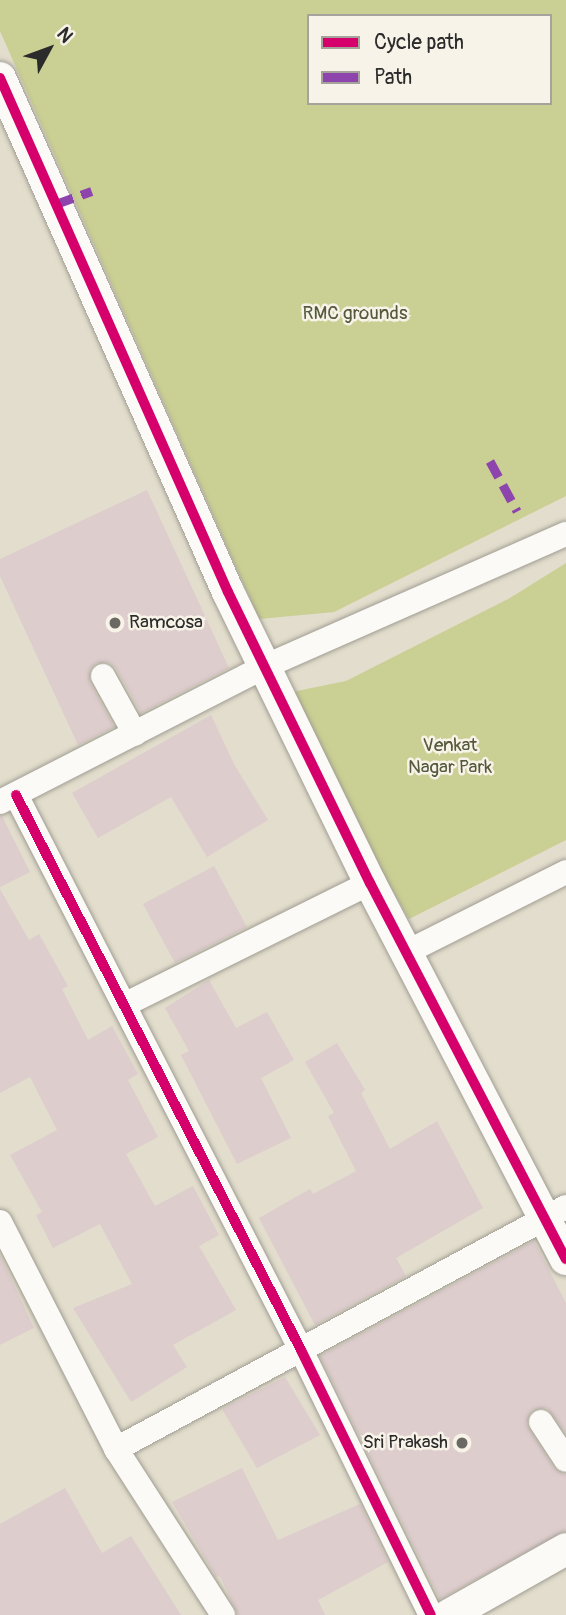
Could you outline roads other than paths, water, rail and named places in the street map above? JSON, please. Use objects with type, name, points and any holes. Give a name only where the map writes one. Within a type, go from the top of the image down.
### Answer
[{"type":"street","points":[[0,78],[228,592],[370,883],[555,1212],[566,1259]]},
{"type":"street","points":[[431,1615],[301,1350],[124,1005],[8,799],[264,667],[566,534]]},
{"type":"street","points":[[103,676],[135,734]]},
{"type":"street","points":[[407,952],[566,872]]},
{"type":"street","points":[[124,1005],[370,883]]},
{"type":"street","points":[[116,1449],[555,1212]]},
{"type":"street","points":[[2,1233],[116,1449],[223,1615]]},
{"type":"street","points":[[541,1422],[566,1460]]},
{"type":"street","points":[[449,1615],[566,1549]]},
{"type":"place","name":"Ramcosa","points":[[115,623]]},
{"type":"place","name":"Sri Prakash","points":[[462,1443]]},
{"type":"park label","name":"RMC grounds","points":[[355,314]]},
{"type":"park label","name":"Venkat Nagar Park","points":[[450,757]]}]
